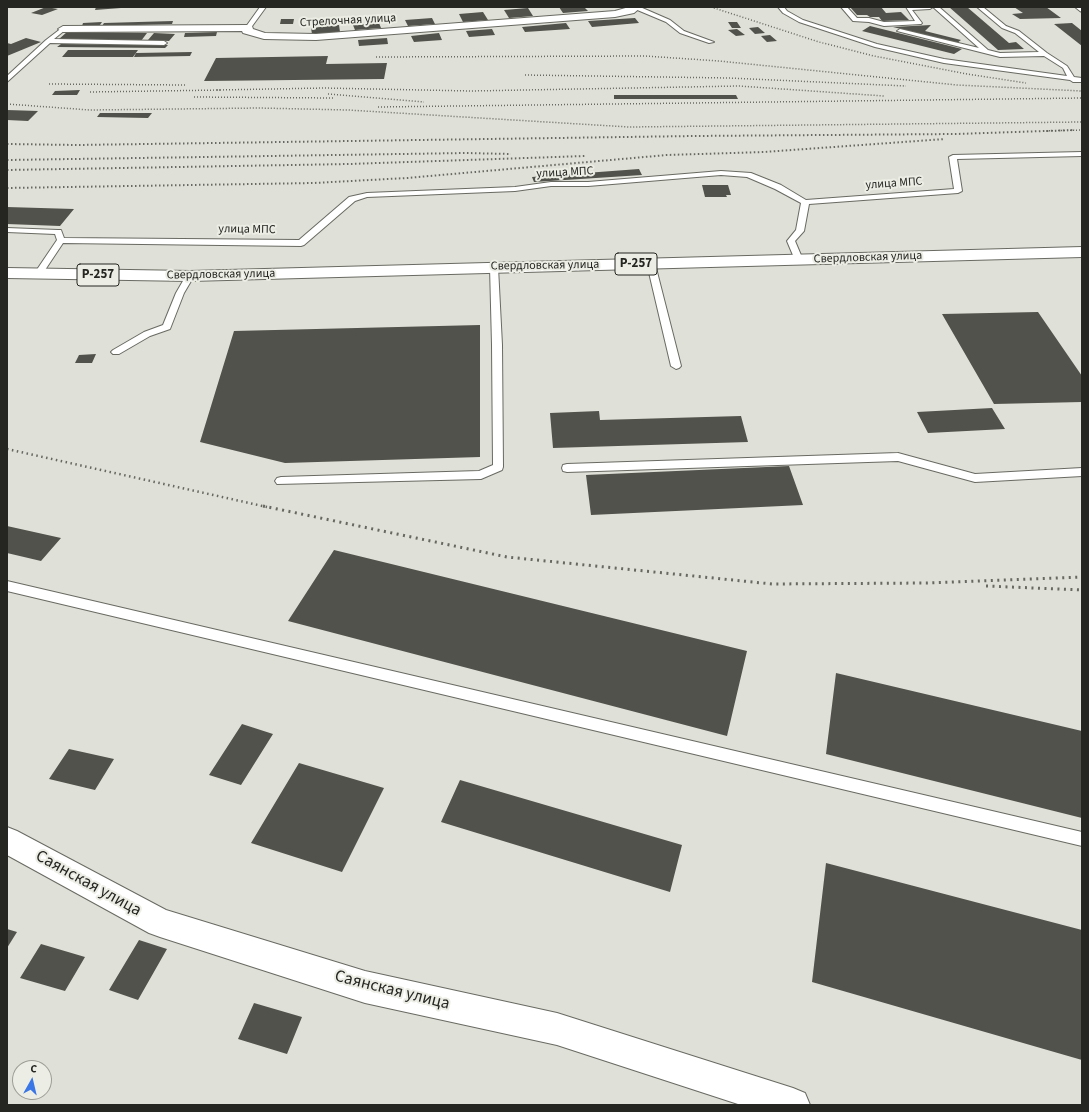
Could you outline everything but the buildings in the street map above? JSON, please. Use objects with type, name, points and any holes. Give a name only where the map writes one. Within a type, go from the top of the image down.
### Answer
[{"type":"main road","name":"Стрелочная улица","points":[[63,29],[248,28],[247,31],[264,36],[316,37],[615,14],[630,11],[637,7]]},
{"type":"main road","name":"Свердловская улица","points":[[7,273],[190,276],[1082,252]]},
{"type":"main road","name":"Саянская улица","points":[[7,840],[160,923],[364,987],[557,1029],[793,1105]]},
{"type":"lane","points":[[248,28],[262,7]]},
{"type":"lane","points":[[637,7],[668,21],[682,32],[711,42]]},
{"type":"lane","points":[[780,7],[785,12],[801,21],[875,45],[944,61],[1082,80]]},
{"type":"lane","points":[[844,7],[855,20],[869,20],[884,24],[919,23],[908,8],[930,7]]},
{"type":"lane","points":[[936,7],[986,51]]},
{"type":"lane","points":[[980,7],[1004,27],[1017,32],[1045,54],[1065,67],[1074,80]]},
{"type":"lane","points":[[1078,7],[1082,10]]},
{"type":"lane","points":[[7,80],[48,41],[63,29]]},
{"type":"lane","points":[[900,31],[1000,55],[1045,54]]},
{"type":"lane","points":[[48,41],[164,42]]},
{"type":"lane","name":"улица МПС","points":[[62,240],[301,243],[352,199],[367,195],[515,189],[551,184],[588,184],[721,173],[748,175],[778,187],[805,202],[958,191],[953,157],[1082,154]]},
{"type":"lane","points":[[799,260],[792,241],[800,231],[805,202]]},
{"type":"lane","points":[[7,230],[58,232],[62,240],[38,274]]},
{"type":"lane","points":[[651,264],[676,366]]},
{"type":"lane","points":[[281,481],[481,475],[498,467],[497,345],[494,267]]},
{"type":"lane","points":[[116,352],[147,334],[167,327],[180,293],[190,276]]},
{"type":"lane","points":[[567,468],[898,457],[975,478],[1082,472]]},
{"type":"lane","points":[[7,586],[1082,839]]},
{"type":"railway","points":[[711,7],[819,42],[874,56],[967,74],[1026,83]]},
{"type":"railway","points":[[376,57],[645,56],[719,61],[957,85],[1082,91]]},
{"type":"railway","points":[[525,75],[729,78],[906,86]]},
{"type":"railway","points":[[49,84],[186,85]]},
{"type":"railway","points":[[217,90],[324,88],[471,91],[739,86],[884,96]]},
{"type":"railway","points":[[90,92],[222,90]]},
{"type":"railway","points":[[328,94],[424,102]]},
{"type":"railway","points":[[194,97],[334,98]]},
{"type":"railway","points":[[378,107],[1082,98]]},
{"type":"railway","points":[[7,104],[90,110],[259,108],[348,110],[629,127],[1082,122]]},
{"type":"railway","points":[[1052,131],[1075,130]]},
{"type":"railway","points":[[1052,131],[1082,130]]},
{"type":"railway","points":[[1043,131],[1052,131]]},
{"type":"railway","points":[[7,144],[77,145],[693,136],[956,134],[1052,131]]},
{"type":"railway","points":[[7,188],[314,183],[407,178],[667,155],[764,152],[945,139]]},
{"type":"railway","points":[[7,160],[466,153],[511,154]]},
{"type":"railway","points":[[7,170],[349,164],[585,156]]},
{"type":"railway","points":[[7,449],[267,507]]},
{"type":"railway","points":[[263,506],[507,557],[772,584],[926,583],[1082,577]]},
{"type":"railway","points":[[986,586],[1082,590]]}]
